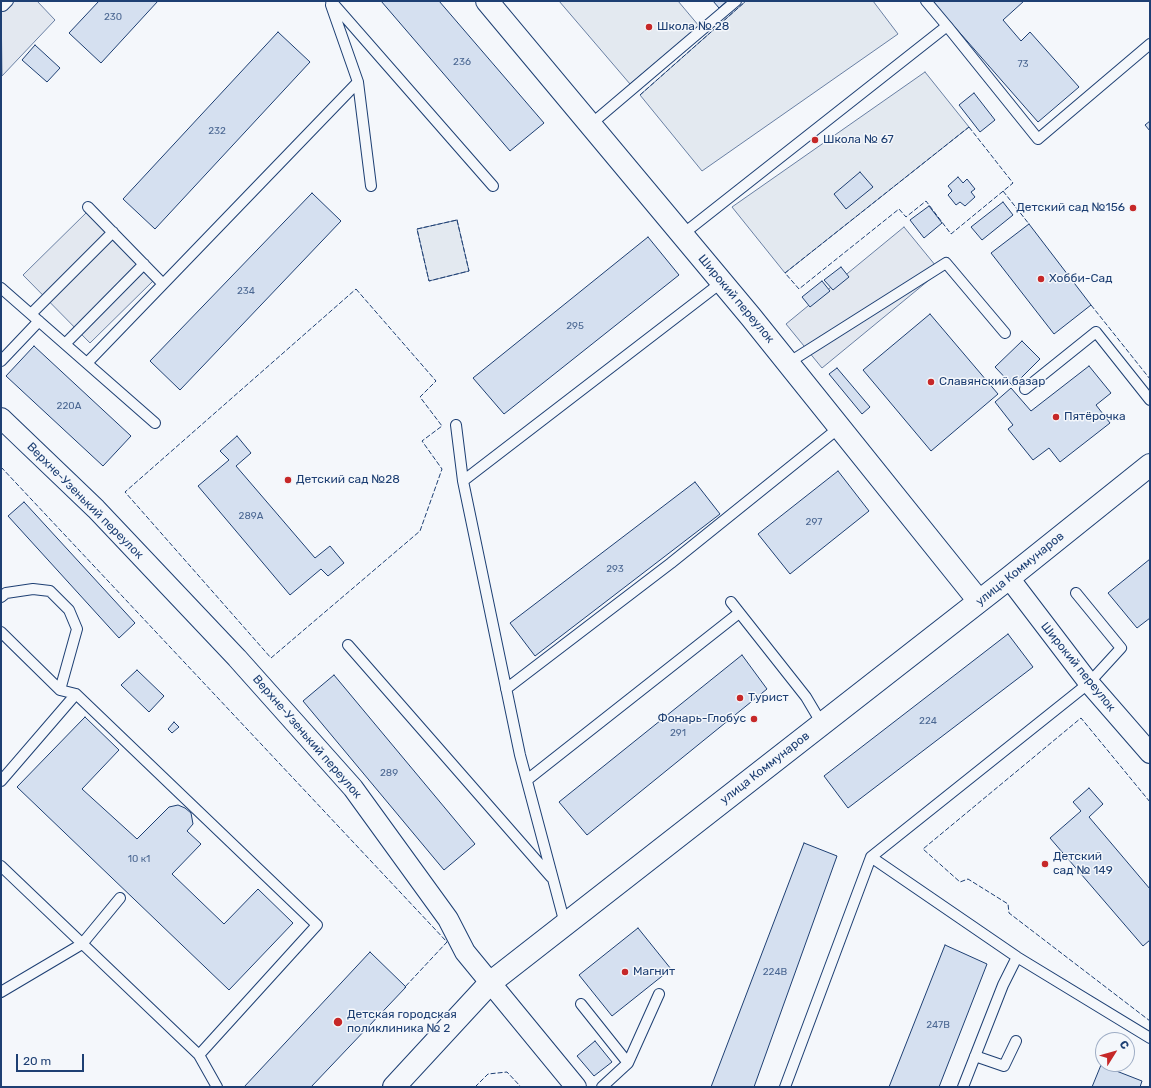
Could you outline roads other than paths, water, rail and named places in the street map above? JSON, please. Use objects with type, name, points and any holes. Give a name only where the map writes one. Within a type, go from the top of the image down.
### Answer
[{"type":"street","name":"Широкий переулок","points":[[487,1],[683,234],[979,601]]},
{"type":"street","name":"Верхне-Узенький переулок","points":[[1,418],[96,509],[226,646],[353,788],[448,918],[465,952],[576,1087]]},
{"type":"street","name":"улица Коммунаров","points":[[394,1087],[490,983],[1010,578],[1150,465]]},
{"type":"street","name":"Широкий переулок","points":[[1010,578],[1089,683],[1150,753]]},
{"type":"lane","points":[[330,1],[358,82],[371,186]]},
{"type":"lane","points":[[330,1],[493,186]]},
{"type":"lane","points":[[590,125],[736,1]]},
{"type":"lane","points":[[926,1],[1038,139],[1150,44]]},
{"type":"lane","points":[[683,234],[947,26]]},
{"type":"lane","points":[[87,363],[358,82]]},
{"type":"lane","points":[[88,207],[163,284]]},
{"type":"lane","points":[[31,314],[113,232]]},
{"type":"lane","points":[[788,363],[946,263],[1005,333]]},
{"type":"lane","points":[[65,344],[144,264]]},
{"type":"lane","points":[[463,481],[722,282]]},
{"type":"lane","points":[[1,288],[155,423]]},
{"type":"lane","points":[[1,361],[39,321]]},
{"type":"lane","points":[[1025,388],[1096,332],[1150,400]]},
{"type":"lane","points":[[456,425],[463,481],[506,690],[527,780],[565,924]]},
{"type":"lane","points":[[506,690],[671,562],[840,427]]},
{"type":"lane","points":[[1,597],[6,593],[32,589],[50,591],[69,610],[77,629],[60,690]]},
{"type":"lane","points":[[785,1087],[871,857],[1089,683],[1121,648],[1076,593]]},
{"type":"lane","points":[[732,602],[739,613],[806,697],[822,724]]},
{"type":"lane","points":[[527,780],[739,613]]},
{"type":"lane","points":[[1,632],[60,690],[76,694],[317,925],[199,1055]]},
{"type":"lane","points":[[348,645],[553,878]]},
{"type":"lane","points":[[1,781],[76,694]]},
{"type":"lane","points":[[871,857],[1017,957],[1150,1038]]},
{"type":"lane","points":[[1,866],[199,1055],[217,1087]]},
{"type":"lane","points":[[1,992],[82,944],[120,898]]},
{"type":"lane","points":[[963,1087],[1003,985],[1017,957]]},
{"type":"lane","points":[[602,1087],[628,1063],[659,994]]},
{"type":"lane","points":[[581,1004],[628,1063]]},
{"type":"lane","points":[[975,1056],[1004,1066],[1016,1041]]},
{"type":"place","name":"Школа № 28","points":[[649,27]]},
{"type":"place","name":"Школа № 67","points":[[815,140]]},
{"type":"place","name":"Детский сад №156","points":[[1133,208]]},
{"type":"place","name":"Хобби-Сад","points":[[1041,279]]},
{"type":"place","name":"Славянский базар","points":[[931,382]]},
{"type":"place","name":"Пятёрочка","points":[[1056,417]]},
{"type":"place","name":"Детский сад №28","points":[[288,480]]},
{"type":"place","name":"Турист","points":[[740,698]]},
{"type":"place","name":"Фонарь-Глобус","points":[[754,719]]},
{"type":"place","name":"Детский сад № 149","points":[[1045,864]]},
{"type":"place","name":"Магнит","points":[[625,972]]},
{"type":"place","name":"Детская городская поликлиника № 2","points":[[338,1022]]}]
